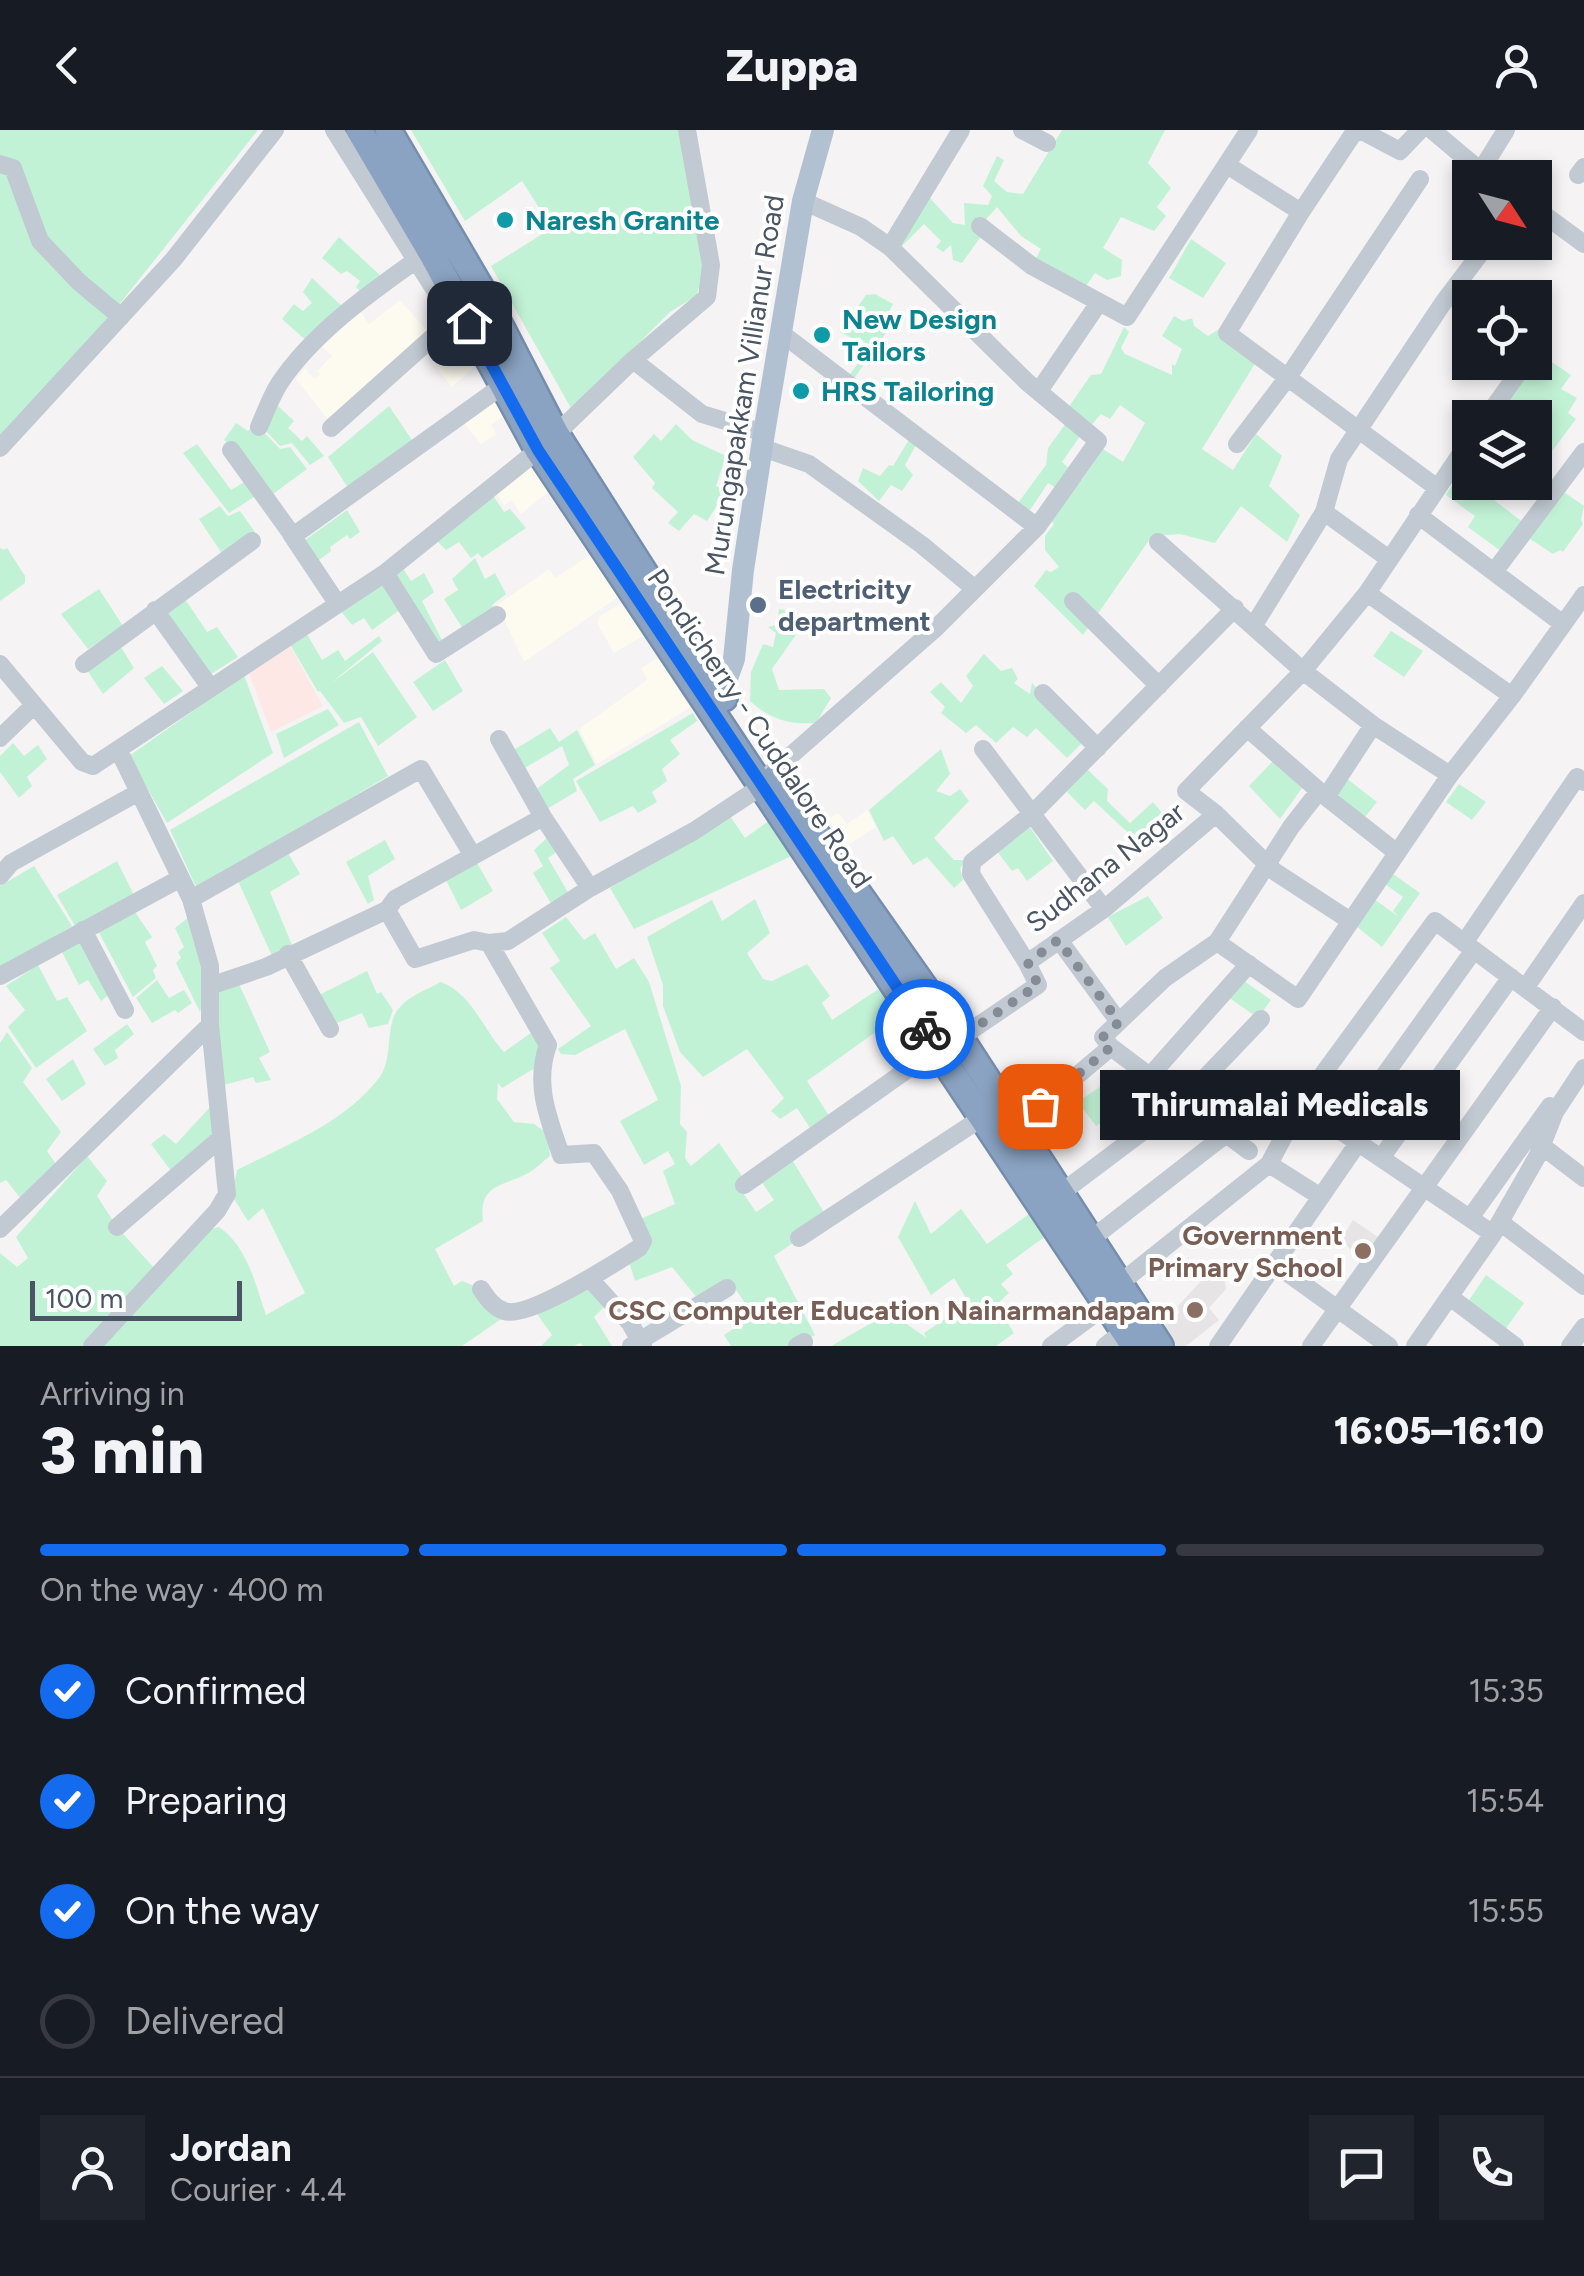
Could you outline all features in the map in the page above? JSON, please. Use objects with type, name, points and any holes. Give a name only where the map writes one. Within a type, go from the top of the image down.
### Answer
[{"type":"highway","name":"Pondicherry - Cuddalore Road","points":[[359,130],[433,256],[502,386],[547,442],[767,779],[951,1047],[1017,1126],[1062,1192],[1090,1240],[1113,1295],[1121,1341]]},
{"type":"highway","name":"Pondicherry - Cuddalore Road","points":[[388,130],[480,287],[547,442]]},
{"type":"highway","name":"Pondicherry - Cuddalore Road","points":[[951,1047],[983,1117],[1113,1295],[1160,1346]]},
{"type":"main road","name":"Murungapakkam Villianur Road","points":[[712,695],[731,672],[734,659],[743,570],[803,201],[823,130]]},
{"type":"street","points":[[0,448],[173,260],[275,130]]},
{"type":"street","points":[[334,130],[453,319],[478,342]]},
{"type":"street","points":[[0,664],[82,762],[93,766],[385,573],[547,442],[632,360],[706,297],[711,265],[687,130]]},
{"type":"street","points":[[890,247],[960,130]]},
{"type":"street","points":[[1022,130],[1047,143]]},
{"type":"street","points":[[980,226],[1032,266],[1126,317],[1249,130]]},
{"type":"street","points":[[1420,130],[1400,152],[1357,131],[1301,212],[1227,333],[1436,487]]},
{"type":"street","points":[[1432,130],[1467,160]]},
{"type":"street","points":[[1491,160],[1506,130]]},
{"type":"street","points":[[0,164],[13,168],[40,241],[78,282],[121,317]]},
{"type":"street","points":[[1227,165],[1301,212]]},
{"type":"street","points":[[1238,444],[1288,377],[1420,179]]},
{"type":"street","points":[[387,910],[415,959],[474,940],[489,944],[508,941],[590,888],[694,831],[767,779],[937,627],[1037,527],[1098,441],[1039,391],[890,247],[861,228],[803,201]]},
{"type":"street","points":[[1552,220],[1584,244]]},
{"type":"street","points":[[1254,624],[1324,512],[1339,459],[1476,260]]},
{"type":"street","points":[[259,427],[279,384],[314,344],[371,292],[415,261]]},
{"type":"street","points":[[1039,391],[1098,304]]},
{"type":"street","points":[[331,428],[453,319]]},
{"type":"street","points":[[781,333],[1037,527]]},
{"type":"street","points":[[632,360],[702,414],[809,464],[922,545],[975,589]]},
{"type":"street","points":[[292,535],[502,386]]},
{"type":"street","points":[[231,450],[337,603]]},
{"type":"street","points":[[1494,572],[1584,452]]},
{"type":"street","points":[[1348,920],[1268,866],[1216,814],[1186,791],[1303,672],[1367,593],[1452,465]]},
{"type":"street","points":[[1324,512],[1389,559]]},
{"type":"street","points":[[1418,515],[1564,624]]},
{"type":"street","points":[[84,664],[252,541]]},
{"type":"street","points":[[1158,542],[1254,624],[1303,672],[1373,725],[1450,774]]},
{"type":"street","points":[[385,573],[436,654],[497,615]]},
{"type":"street","points":[[1367,593],[1512,696]]},
{"type":"street","points":[[1217,942],[1298,999],[1450,774],[1584,595]]},
{"type":"street","points":[[1073,601],[1158,686]]},
{"type":"street","points":[[1028,963],[970,868],[972,862],[1032,814],[1235,608]]},
{"type":"street","points":[[154,610],[210,686]]},
{"type":"street","points":[[1043,693],[1098,748]]},
{"type":"street","points":[[0,738],[32,706]]},
{"type":"street","points":[[1249,1151],[1103,1037],[1165,978],[1217,942],[1291,827],[1323,794],[1373,725]]},
{"type":"street","points":[[1247,728],[1396,852]]},
{"type":"street","points":[[499,739],[590,888]]},
{"type":"street","points":[[983,749],[1104,908]]},
{"type":"street","points":[[92,1346],[226,1200],[210,1026],[210,966],[192,899],[119,750]]},
{"type":"street","points":[[192,899],[421,769],[473,856]]},
{"type":"street","points":[[1218,1346],[1320,1197],[1351,1138],[1469,946],[1582,775]]},
{"type":"street","points":[[0,876],[11,862],[139,792]]},
{"type":"street","name":"Sudhana Nagar","points":[[951,1047],[1038,985],[1028,963],[1104,908],[1216,814]]},
{"type":"street","points":[[210,986],[266,967],[387,910],[395,899],[543,816]]},
{"type":"street","points":[[0,976],[179,879]]},
{"type":"street","points":[[1381,1158],[1584,902]]},
{"type":"street","points":[[1051,1346],[1269,1164],[1300,1104],[1435,922],[1584,1032]]},
{"type":"street","points":[[84,930],[125,1010]]},
{"type":"street","points":[[1058,940],[1119,1022]]},
{"type":"street","points":[[482,1289],[501,1310],[516,1312],[590,1279],[640,1248],[643,1237],[620,1191],[594,1153],[561,1155],[541,1096],[542,1063],[548,1045],[489,944]]},
{"type":"street","points":[[288,954],[330,1029]]},
{"type":"street","points":[[1150,1076],[1249,964]]},
{"type":"street","points":[[1312,1346],[1553,1007]]},
{"type":"street","points":[[1062,1192],[1182,1102],[1260,1019]]},
{"type":"street","points":[[0,1228],[210,1026]]},
{"type":"street","points":[[744,1184],[951,1047]]},
{"type":"street","points":[[1017,1126],[1111,1047]]},
{"type":"street","points":[[1470,1218],[1552,1103],[1582,1070]]},
{"type":"street","points":[[1415,1346],[1497,1228],[1582,1070]]},
{"type":"street","points":[[1300,1104],[1470,1218],[1497,1228],[1584,1286]]},
{"type":"street","points":[[799,1238],[983,1117]]},
{"type":"street","points":[[1090,1240],[1225,1135]]},
{"type":"street","points":[[118,1227],[222,1138]]},
{"type":"street","points":[[1542,1146],[1584,1178]]},
{"type":"street","points":[[1269,1164],[1320,1197]]},
{"type":"street","points":[[1275,1264],[1390,1346]]},
{"type":"street","points":[[590,1279],[630,1324],[638,1344],[727,1288]]},
{"type":"street","points":[[1450,1297],[1515,1346]]},
{"type":"street","points":[[1570,1346],[1584,1328]]},
{"type":"shaded area","points":[[400,300],[429,333],[333,426],[296,379],[305,368],[314,378],[320,375],[317,371],[332,356],[322,347],[360,311],[369,324]]},
{"type":"shaded area","points":[[456,340],[474,367],[452,387],[432,362]]},
{"type":"shaded area","points":[[494,396],[506,414],[491,425],[496,434],[481,444],[462,421]]},
{"type":"shaded area","points":[[537,457],[555,486],[521,514],[511,500],[504,506],[495,491]]},
{"type":"shaded area","points":[[593,553],[618,597],[524,662],[497,605],[549,569],[555,578]]},
{"type":"shaded area","points":[[620,604],[631,605],[648,633],[614,653],[597,623],[600,616]]},
{"type":"shaded area","points":[[289,644],[323,706],[271,732],[248,670]]},
{"type":"shaded area","points":[[661,656],[693,706],[597,764],[579,729],[647,680],[641,668]]},
{"type":"shaded area","points":[[867,810],[876,827],[846,846],[828,819],[838,813],[847,824]]},
{"type":"shaded area","name":"Government Primary School","points":[[1353,1220],[1382,1240],[1364,1262],[1341,1240]]},
{"type":"shaded area","name":"CSC Computer Education Nainarmandapam","points":[[1211,1270],[1225,1282],[1226,1289],[1209,1308],[1219,1320],[1186,1346],[1174,1346],[1160,1330],[1179,1313],[1178,1306]]},
{"type":"green space","points":[[0,130],[258,130],[114,311],[40,241],[25,196],[0,164]]},
{"type":"green space","points":[[411,130],[681,130],[704,274],[696,296],[670,312],[572,410],[491,266],[552,228],[522,181],[465,221]]},
{"type":"green space","points":[[1062,130],[1165,130],[1148,163],[1171,188],[1157,207],[1166,216],[1154,231],[1121,217],[1103,248],[1122,260],[1121,276],[1107,280],[1095,273],[1082,292],[1033,264],[1041,249],[1021,236],[997,207],[980,226],[982,235],[962,263],[953,260],[951,245],[943,252],[936,247],[941,241],[924,224],[900,248],[893,247],[927,195],[953,223],[965,225],[964,203],[988,205],[992,196],[983,186],[997,156],[1004,160],[994,181],[1007,192],[1023,194]]},
{"type":"green space","points":[[4,167],[37,242],[114,319],[0,447],[0,168]]},
{"type":"green space","points":[[339,237],[384,279],[363,295],[356,287],[360,281],[347,271],[341,274],[322,258]]},
{"type":"green space","points":[[1191,239],[1226,263],[1203,298],[1169,278]]},
{"type":"green space","points":[[312,278],[346,310],[310,344],[282,319],[294,304],[303,311],[312,303],[303,292]]},
{"type":"green space","points":[[875,294],[893,304],[888,314],[895,320],[853,380],[848,377],[870,347],[859,337],[856,340],[840,332],[866,295]]},
{"type":"green space","points":[[1174,316],[1183,321],[1192,318],[1194,326],[1208,336],[1224,326],[1256,362],[1202,449],[1233,470],[1256,434],[1282,456],[1269,486],[1300,515],[1287,542],[1241,506],[1215,543],[1180,534],[1152,536],[1083,635],[1034,586],[1046,570],[1051,572],[1059,567],[1045,550],[1045,536],[1054,524],[1049,518],[1075,475],[1082,480],[1103,449],[1123,462],[1145,423],[1120,405],[1110,419],[1101,414],[1088,429],[1073,418],[1070,405],[1091,375],[1101,374],[1124,327],[1129,332],[1121,348],[1125,354],[1172,375],[1172,364],[1175,366],[1182,349],[1162,336]]},
{"type":"green space","points":[[1552,362],[1571,375],[1561,389],[1577,398],[1568,413],[1576,419],[1552,451],[1552,400],[1509,400],[1523,380],[1552,380]]},
{"type":"green space","points":[[278,406],[294,421],[288,428],[302,441],[307,436],[324,456],[310,465],[292,443],[280,446],[264,429]]},
{"type":"green space","points":[[389,406],[414,443],[350,491],[328,457]]},
{"type":"green space","points":[[1069,419],[1083,432],[1062,462],[1074,473],[1061,491],[1048,483],[1028,513],[1018,503],[1046,465],[1048,448]]},
{"type":"green space","points":[[236,423],[248,431],[255,423],[280,449],[290,447],[307,469],[269,497],[241,454],[224,440]]},
{"type":"green space","points":[[676,424],[692,440],[726,456],[716,486],[727,491],[707,521],[694,514],[679,531],[668,523],[678,512],[652,488],[655,483],[633,457],[654,434],[661,441]]},
{"type":"green space","points":[[910,438],[917,443],[905,465],[913,475],[902,491],[891,485],[879,501],[858,481],[863,468],[880,476],[889,465],[893,466]]},
{"type":"green space","points":[[197,444],[231,490],[246,481],[257,495],[229,513],[183,453]]},
{"type":"green space","points":[[1561,490],[1584,506],[1583,524],[1563,552],[1553,554],[1527,537]]},
{"type":"green space","points":[[492,494],[504,512],[510,509],[526,528],[482,558],[478,553],[471,558],[459,542],[446,550],[435,539]]},
{"type":"green space","points":[[1453,500],[1494,500],[1524,523],[1502,552],[1468,527],[1475,516]]},
{"type":"green space","points":[[220,506],[228,516],[240,511],[255,532],[223,555],[199,519]]},
{"type":"green space","points":[[347,510],[360,532],[350,539],[347,535],[315,563],[301,543]]},
{"type":"green space","points":[[0,548],[7,548],[25,576],[25,583],[0,601]]},
{"type":"green space","points":[[475,558],[485,579],[495,573],[506,594],[492,605],[496,611],[463,629],[444,599],[458,590],[452,579]]},
{"type":"green space","points":[[401,565],[411,581],[424,573],[434,592],[422,601],[444,644],[436,649],[390,573]]},
{"type":"green space","points":[[383,580],[401,609],[372,630],[364,618],[352,625],[339,609]]},
{"type":"green space","points":[[99,589],[123,626],[88,649],[61,614]]},
{"type":"green space","points":[[183,596],[207,632],[217,627],[238,657],[208,676],[158,611]]},
{"type":"green space","points":[[779,609],[798,613],[795,619],[802,626],[772,669],[779,690],[824,689],[831,698],[816,723],[780,720],[750,701],[751,672],[763,644],[773,647],[776,633],[768,627],[777,625]]},
{"type":"green space","points":[[305,631],[322,660],[338,650],[345,661],[379,636],[382,641],[330,684],[373,652],[417,717],[378,746],[361,717],[344,723],[318,692],[288,641]]},
{"type":"green space","points":[[1391,631],[1423,651],[1404,677],[1373,656]]},
{"type":"green space","points":[[119,644],[134,668],[103,694],[87,670]]},
{"type":"green space","points":[[984,654],[1001,671],[1012,668],[1018,679],[1014,683],[1030,694],[1032,683],[1084,741],[1067,758],[1036,728],[1027,737],[1013,727],[996,743],[976,725],[966,733],[941,713],[945,707],[930,692],[941,682],[961,703],[973,686],[966,676]]},
{"type":"green space","points":[[445,660],[463,691],[433,711],[413,682]]},
{"type":"green space","points":[[162,666],[183,691],[164,704],[144,678]]},
{"type":"green space","points":[[244,675],[273,753],[167,823],[129,756]]},
{"type":"green space","points":[[328,709],[339,725],[284,758],[276,734]]},
{"type":"green space","points":[[693,713],[697,721],[670,740],[680,754],[662,769],[667,781],[652,792],[657,802],[638,813],[633,806],[600,822],[576,781]]},
{"type":"green space","points":[[359,722],[388,776],[197,889],[170,830]]},
{"type":"green space","points":[[550,728],[559,742],[577,730],[595,765],[573,779],[577,791],[547,809],[535,790],[569,765],[562,746],[523,769],[512,751]]},
{"type":"green space","points":[[13,743],[24,756],[38,745],[47,759],[27,777],[32,786],[19,798],[0,772],[0,756]]},
{"type":"green space","points":[[941,749],[950,774],[936,791],[950,796],[960,789],[969,801],[934,838],[954,860],[967,860],[960,868],[963,880],[954,888],[927,857],[913,865],[893,836],[884,841],[869,810]]},
{"type":"green space","points":[[1274,760],[1302,788],[1280,819],[1249,786]]},
{"type":"green space","points":[[1087,769],[1108,789],[1107,801],[1130,823],[1153,802],[1163,814],[1138,842],[1094,801],[1085,810],[1067,792]]},
{"type":"green space","points":[[1346,778],[1377,802],[1361,822],[1332,797]]},
{"type":"green space","points":[[1459,784],[1486,802],[1472,820],[1446,802]]},
{"type":"green space","points":[[730,816],[745,838],[774,817],[796,854],[634,929],[610,888]]},
{"type":"green space","points":[[1029,826],[1053,861],[1027,881],[1018,868],[1012,871],[996,850]]},
{"type":"green space","points":[[550,835],[559,850],[548,858],[569,894],[552,905],[533,873],[543,866],[534,850]]},
{"type":"green space","points":[[385,840],[395,859],[368,876],[374,900],[368,904],[346,862]]},
{"type":"green space","points":[[287,851],[300,874],[270,892],[292,945],[273,958],[238,881]]},
{"type":"green space","points":[[117,861],[134,895],[75,926],[57,895]]},
{"type":"green space","points":[[476,861],[493,891],[461,910],[445,878]]},
{"type":"green space","points":[[34,866],[72,926],[0,969],[0,886]]},
{"type":"green space","points":[[1393,874],[1420,893],[1382,947],[1356,926],[1374,899],[1399,917],[1393,911],[1403,897],[1385,884]]},
{"type":"green space","points":[[1148,896],[1163,918],[1126,946],[1108,917]]},
{"type":"green space","points":[[755,899],[770,933],[747,953],[763,979],[772,981],[807,964],[830,996],[822,1003],[832,1020],[889,982],[935,1044],[919,1054],[894,1019],[807,1081],[831,1119],[812,1131],[797,1108],[780,1119],[771,1111],[784,1098],[747,1049],[703,1077],[680,1052],[663,1006],[663,985],[647,937],[712,900],[722,921]]},
{"type":"green space","points":[[133,909],[152,937],[145,942],[157,966],[153,970],[156,978],[133,997],[96,927]]},
{"type":"green space","points":[[194,913],[206,988],[200,1012],[176,963],[181,958],[178,952],[184,947],[175,928]]},
{"type":"green space","points":[[566,917],[584,940],[595,933],[616,969],[634,958],[649,982],[681,1086],[680,1124],[687,1132],[685,1158],[691,1166],[719,1143],[742,1176],[743,1193],[756,1212],[774,1200],[759,1178],[791,1158],[828,1219],[774,1256],[815,1335],[795,1346],[731,1346],[724,1335],[754,1316],[734,1287],[698,1299],[672,1267],[635,1281],[628,1259],[642,1245],[636,1221],[675,1204],[663,1171],[675,1164],[668,1151],[644,1165],[620,1121],[658,1100],[625,1029],[575,1055],[561,1054],[558,1049],[591,1026],[550,968],[560,961],[542,933]]},
{"type":"green space","points":[[81,938],[112,992],[101,1001],[88,980],[79,985],[61,950]]},
{"type":"green space","points":[[38,965],[57,1001],[67,997],[87,1031],[36,1068],[8,1027],[25,1010],[6,986]]},
{"type":"green space","points":[[367,971],[377,994],[381,992],[393,1010],[388,1024],[369,1028],[362,1013],[332,1025],[317,996]]},
{"type":"green space","points":[[1240,978],[1271,1000],[1258,1018],[1225,995]]},
{"type":"green space","points":[[157,980],[169,998],[184,990],[192,1003],[152,1023],[136,998]]},
{"type":"green space","points":[[441,982],[469,1003],[504,1052],[538,1028],[540,1065],[502,1088],[498,1083],[497,1099],[514,1122],[534,1124],[547,1133],[550,1156],[530,1172],[495,1188],[485,1199],[483,1221],[435,1249],[454,1286],[462,1281],[474,1286],[507,1315],[462,1346],[100,1346],[207,1230],[219,1227],[237,1244],[266,1315],[305,1293],[263,1208],[248,1221],[232,1196],[237,1170],[314,1132],[365,1094],[384,1070],[396,1013],[410,999]]},
{"type":"green space","points":[[239,984],[270,1052],[259,1058],[271,1080],[256,1083],[253,1077],[224,1085],[214,992]]},
{"type":"green space","points":[[127,1024],[134,1034],[115,1050],[118,1058],[105,1066],[93,1049]]},
{"type":"green space","points":[[7,1032],[32,1068],[23,1082],[61,1132],[47,1151],[60,1170],[25,1204],[6,1180],[0,1183],[0,1043]]},
{"type":"green space","points":[[73,1059],[86,1084],[62,1101],[46,1079]]},
{"type":"green space","points":[[1114,1077],[1133,1101],[1096,1126],[1078,1102]]},
{"type":"green space","points":[[213,1104],[217,1137],[174,1175],[151,1144],[164,1134],[176,1144]]},
{"type":"green space","points":[[87,1156],[107,1181],[97,1196],[117,1227],[155,1269],[88,1346],[0,1346],[0,1253],[17,1267],[28,1258],[16,1237]]},
{"type":"green space","points":[[915,1201],[931,1234],[961,1209],[987,1244],[1039,1207],[1054,1230],[1006,1265],[1013,1274],[1001,1284],[1009,1293],[996,1305],[1014,1333],[996,1346],[831,1346],[875,1321],[892,1305],[902,1310],[908,1325],[927,1338],[924,1333],[969,1303],[954,1278],[931,1295],[898,1237]]},
{"type":"green space","points":[[1486,1275],[1524,1303],[1502,1334],[1465,1306]]},
{"type":"green space","points":[[588,1280],[610,1301],[594,1317],[612,1346],[541,1346],[552,1335],[532,1307]]},
{"type":"way so far","points":[[925,1029],[944,1057],[962,1044],[960,1038],[1038,985],[1028,963],[1058,940],[1119,1022],[1103,1037],[1111,1047],[1040,1106]]},
{"type":"place","name":"Naresh Granite","points":[[505,220]]},
{"type":"place","name":"New Design Tailors","points":[[822,335]]},
{"type":"place","name":"HRS Tailoring","points":[[801,391]]},
{"type":"place","name":"Electricity department","points":[[758,605]]},
{"type":"place","name":"Thirumalai Medicals","points":[[1040,1106]]},
{"type":"place","name":"Government Primary School","points":[[1363,1251]]},
{"type":"place","name":"CSC Computer Education Nainarmandapam","points":[[1195,1310]]},
{"type":"route","points":[[469,323],[538,450],[925,1029]]}]
